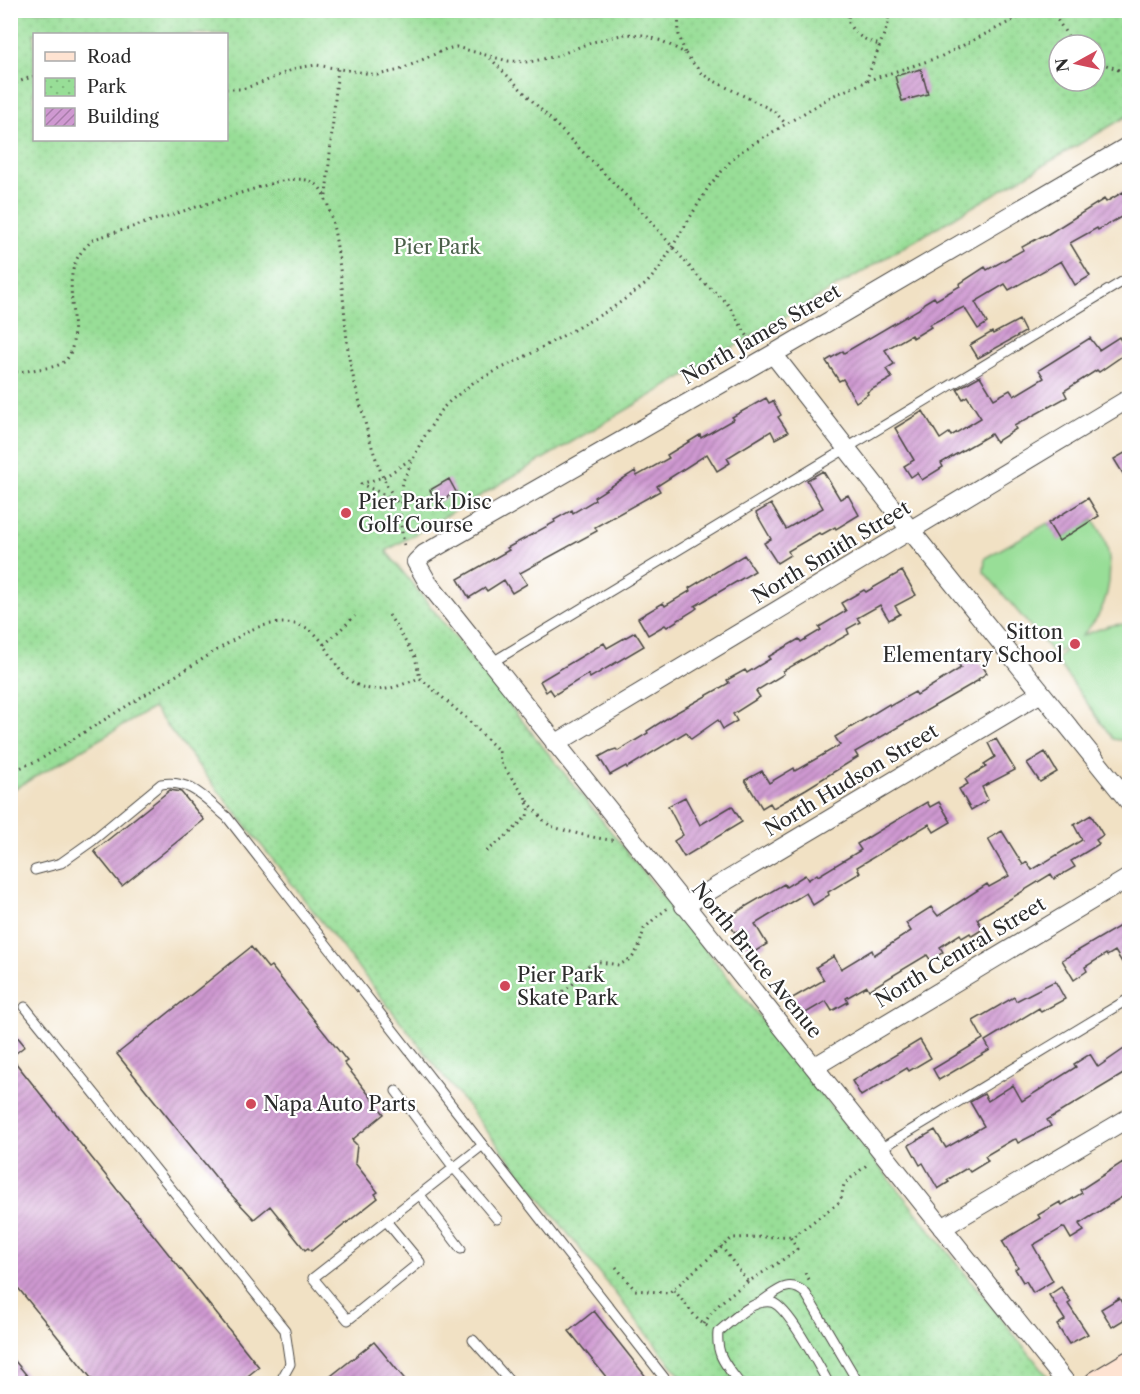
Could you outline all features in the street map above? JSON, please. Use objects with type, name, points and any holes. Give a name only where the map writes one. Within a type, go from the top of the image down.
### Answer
[{"type":"main road","points":[[1097,1383],[1130,1364]]},
{"type":"street","name":"North James Street","points":[[416,562],[424,554],[773,354],[1130,145]]},
{"type":"street","points":[[773,354],[911,531],[1130,803]]},
{"type":"street","name":"North Smith Street","points":[[555,744],[1130,398]]},
{"type":"street","name":"North Bruce Avenue","points":[[416,562],[428,584],[1067,1383]]},
{"type":"street","name":"North Hudson Street","points":[[682,903],[1041,693]]},
{"type":"street","name":"North Central Street","points":[[814,1067],[1130,877]]},
{"type":"street","points":[[942,1228],[1130,1117]]},
{"type":"lane","points":[[491,663],[1130,277]]},
{"type":"lane","points":[[35,870],[61,863],[162,784],[175,782],[193,788],[228,818],[669,1383]]},
{"type":"lane","points":[[881,1151],[1130,998]]},
{"type":"lane","points":[[25,1007],[285,1330],[290,1364],[279,1383]]},
{"type":"lane","points":[[396,1091],[496,1219]]},
{"type":"lane","points":[[386,1221],[420,1262],[348,1320],[313,1278],[483,1145]]},
{"type":"lane","points":[[420,1195],[461,1249]]},
{"type":"lane","points":[[759,1304],[779,1289],[789,1286],[799,1287],[806,1294],[859,1383]]},
{"type":"lane","points":[[740,1383],[720,1356],[717,1342],[718,1332],[745,1310],[768,1301],[775,1303],[787,1314],[829,1383]]},
{"type":"lane","points":[[472,1340],[512,1383]]},
{"type":"path","points":[[678,10],[679,35],[685,53],[700,73],[774,111],[786,124]]},
{"type":"path","points":[[850,10],[849,23],[858,36],[867,42],[880,45]]},
{"type":"path","points":[[866,81],[888,24],[890,10]]},
{"type":"path","points":[[404,546],[400,506],[402,483],[434,420],[461,391],[474,382],[611,309],[646,284],[659,270],[699,201],[740,152],[821,101],[866,81],[940,57],[1033,10]]},
{"type":"path","points":[[1051,10],[1066,33]]},
{"type":"path","points":[[228,89],[243,89],[296,68],[316,65],[377,75],[400,70],[446,49],[456,47],[490,58],[529,62],[557,56],[590,43],[625,34],[642,35],[662,41],[685,53]]},
{"type":"path","points":[[490,58],[647,217],[671,248],[700,279],[727,303],[752,342],[773,354]]},
{"type":"path","points":[[1107,65],[1118,69],[1130,78]]},
{"type":"path","points":[[338,67],[326,198],[342,280],[349,360],[370,447],[383,477],[400,506]]},
{"type":"path","points":[[10,85],[33,76]]},
{"type":"path","points":[[10,372],[49,368],[63,362],[71,353],[73,325],[70,289],[73,270],[80,252],[94,239],[276,182],[296,179],[315,184],[326,198]]},
{"type":"path","points":[[395,500],[362,484],[383,477],[413,458]]},
{"type":"path","points":[[388,615],[416,657],[420,678],[466,718],[499,751],[500,762],[535,811],[550,825],[600,840],[617,840],[627,832]]},
{"type":"path","points":[[324,645],[355,616]]},
{"type":"path","points":[[10,772],[40,759],[258,627],[280,623],[302,627],[316,635],[347,680],[358,686],[380,689],[420,678]]},
{"type":"path","points":[[486,852],[512,832],[526,816],[529,809],[525,796]]},
{"type":"path","points":[[544,1002],[545,1004],[572,985],[589,965],[600,962],[619,965],[632,957],[639,947],[644,929],[648,924],[682,903]]},
{"type":"path","points":[[616,1267],[635,1290],[665,1293],[674,1290],[721,1246],[738,1236],[790,1237],[800,1232],[842,1199],[844,1184],[881,1151]]},
{"type":"path","points":[[704,1324],[711,1312],[757,1274],[768,1271],[797,1249],[790,1237]]},
{"type":"path","points":[[721,1246],[748,1282]]},
{"type":"path","points":[[792,1253],[796,1257]]},
{"type":"path","points":[[674,1290],[704,1324],[718,1332]]},
{"type":"green space","name":"Pier Park","points":[[11,11],[1129,11],[1129,115],[386,551],[1053,1383],[686,1383],[153,708],[11,791]]},
{"type":"green space","points":[[1093,520],[1105,541],[1110,566],[1109,578],[1104,603],[1099,614],[1082,636],[1111,626],[1129,625],[1129,738],[1126,741],[1113,739],[1056,660],[1070,645],[1054,654],[984,572],[985,558],[1048,523],[1059,540]]},
{"type":"building","points":[[921,69],[928,94],[902,101],[895,76]]},
{"type":"building","points":[[1123,192],[1130,203],[1130,212],[1070,243],[1090,276],[1075,285],[1061,261],[1009,290],[1005,284],[975,302],[987,323],[978,329],[964,307],[929,325],[931,327],[913,338],[911,335],[885,350],[894,364],[886,369],[892,378],[867,392],[868,394],[856,402],[843,379],[839,381],[826,361],[843,351],[844,353],[919,309],[934,297],[936,300],[960,286],[959,284],[985,267],[987,270],[1023,250],[1022,247],[1045,236],[1104,199],[1106,202]]},
{"type":"building","points":[[1019,320],[1025,332],[978,358],[970,345]]},
{"type":"building","points":[[1119,337],[1128,352],[1099,372],[1097,370],[1064,391],[1067,397],[1014,426],[1016,429],[996,442],[991,434],[941,463],[943,467],[922,480],[917,473],[911,477],[904,466],[914,460],[895,428],[923,411],[940,439],[949,433],[951,436],[981,418],[967,396],[963,399],[957,389],[980,376],[994,399],[1010,390],[1014,396],[1044,378],[1039,370],[1090,338],[1099,350]]},
{"type":"building","points":[[766,398],[769,403],[773,401],[781,415],[778,417],[788,432],[775,439],[771,431],[727,458],[730,463],[717,471],[707,454],[657,486],[660,491],[595,527],[597,531],[520,573],[527,584],[512,593],[504,580],[487,591],[485,588],[469,598],[458,579],[509,550],[507,548],[555,522],[554,520],[572,510],[573,513],[595,500],[594,497],[635,471],[637,476],[669,458],[667,455],[700,435],[701,438]]},
{"type":"building","points":[[1130,450],[1130,485],[1114,459]]},
{"type":"building","points":[[823,471],[840,499],[848,495],[859,515],[836,529],[835,527],[821,535],[819,533],[788,551],[790,555],[777,563],[764,543],[771,539],[756,513],[771,504],[786,529],[823,508],[807,480]]},
{"type":"building","points":[[449,479],[456,492],[437,503],[430,490]]},
{"type":"building","points":[[1088,498],[1099,516],[1059,541],[1048,523]]},
{"type":"building","points":[[744,555],[755,571],[695,606],[697,608],[667,627],[665,625],[648,635],[638,618],[663,603],[665,606],[690,591],[689,588]]},
{"type":"building","points":[[902,571],[916,595],[895,606],[900,614],[889,620],[880,605],[857,618],[860,622],[847,629],[849,634],[783,671],[784,674],[756,691],[760,697],[733,714],[737,721],[723,729],[718,720],[691,739],[686,732],[627,768],[626,766],[610,775],[599,757],[616,749],[618,751],[672,715],[729,683],[727,680],[745,670],[747,673],[770,659],[768,657],[799,639],[801,642],[821,630],[819,627],[846,611],[841,603],[864,590],[866,592]]},
{"type":"building","points":[[635,632],[644,646],[590,678],[588,674],[554,695],[550,689],[546,692],[540,681],[604,643],[607,648]]},
{"type":"building","points":[[974,653],[987,673],[979,680],[855,752],[858,757],[806,789],[773,808],[770,803],[762,808],[745,780],[762,771],[769,783],[794,768],[795,771],[840,745],[835,737],[889,704],[890,706],[915,692],[917,695],[961,668],[958,663]]},
{"type":"building","points":[[996,739],[1015,770],[982,787],[988,800],[971,810],[959,789],[968,784],[965,779],[986,767],[984,764],[995,757],[988,743]]},
{"type":"building","points":[[1045,752],[1057,772],[1040,782],[1027,763]]},
{"type":"building","points":[[170,790],[181,792],[204,820],[122,886],[94,851]]},
{"type":"building","points":[[685,797],[700,825],[732,806],[742,822],[684,857],[674,841],[683,835],[668,806]]},
{"type":"building","points":[[927,802],[930,807],[939,802],[951,822],[934,832],[929,824],[857,867],[860,873],[828,892],[829,895],[813,905],[806,893],[755,924],[767,944],[751,954],[726,918],[784,884],[786,887],[805,875],[808,880],[817,874],[818,876],[861,850],[857,844]]},
{"type":"building","points":[[1091,815],[1103,835],[1096,840],[1099,844],[1071,861],[1075,867],[1054,879],[1051,874],[977,919],[983,929],[972,936],[970,933],[962,938],[960,934],[940,947],[943,952],[931,961],[927,955],[869,990],[867,986],[846,998],[848,1002],[832,1011],[826,1001],[799,1017],[789,1000],[824,980],[816,967],[834,956],[841,969],[872,950],[874,955],[911,931],[906,923],[931,907],[938,916],[987,884],[989,887],[1009,876],[988,839],[1002,831],[1023,865],[1027,862],[1032,870],[1082,840],[1074,825]]},
{"type":"building","points":[[1130,920],[1130,975],[1115,951],[1085,967],[1087,971],[1074,980],[1062,960]]},
{"type":"building","points":[[251,947],[268,968],[271,966],[347,1061],[344,1063],[384,1114],[352,1140],[357,1145],[355,1163],[378,1192],[375,1194],[378,1198],[311,1251],[308,1248],[305,1250],[270,1206],[254,1219],[222,1185],[117,1054]]},
{"type":"building","points":[[1055,981],[1065,999],[1041,1012],[1039,1008],[985,1041],[990,1050],[939,1080],[933,1069],[983,1039],[973,1021],[1014,997],[1016,1001]]},
{"type":"building","points":[[10,1028],[25,1046],[11,1057],[259,1367],[239,1383],[95,1383],[10,1278]]},
{"type":"building","points":[[920,1040],[931,1058],[909,1071],[907,1068],[861,1096],[852,1081]]},
{"type":"building","points":[[1130,1045],[1130,1070],[1047,1120],[1051,1126],[1018,1143],[1016,1139],[1012,1140],[985,1156],[988,1161],[970,1172],[967,1168],[947,1180],[949,1182],[938,1189],[923,1163],[920,1165],[909,1145],[935,1130],[946,1148],[984,1126],[970,1102],[984,1094],[988,1101],[1013,1085],[1022,1101],[1076,1067],[1074,1064],[1090,1054],[1098,1067]]},
{"type":"building","points":[[1123,1162],[1130,1172],[1130,1192],[1079,1224],[1084,1231],[1071,1239],[1064,1227],[1033,1245],[1053,1281],[1033,1293],[1015,1269],[1018,1267],[1002,1241],[1040,1218],[1038,1215],[1082,1193],[1080,1190]]},
{"type":"building","points":[[1061,1287],[1071,1302],[1068,1304],[1088,1334],[1069,1344],[1057,1325],[1065,1320],[1049,1295]]},
{"type":"building","points":[[1119,1298],[1130,1316],[1112,1327],[1101,1309]]},
{"type":"building","points":[[594,1311],[651,1383],[611,1383],[569,1331]]},
{"type":"building","points":[[374,1342],[408,1383],[322,1383]]},
{"type":"building","points":[[10,1355],[33,1383],[10,1383]]},
{"type":"place","name":"Pier Park Disc Golf Course","points":[[346,513]]},
{"type":"place","name":"Sitton Elementary School","points":[[1075,644]]},
{"type":"place","name":"Pier Park Skate Park","points":[[505,986]]},
{"type":"place","name":"Napa Auto Parts","points":[[251,1104]]}]
